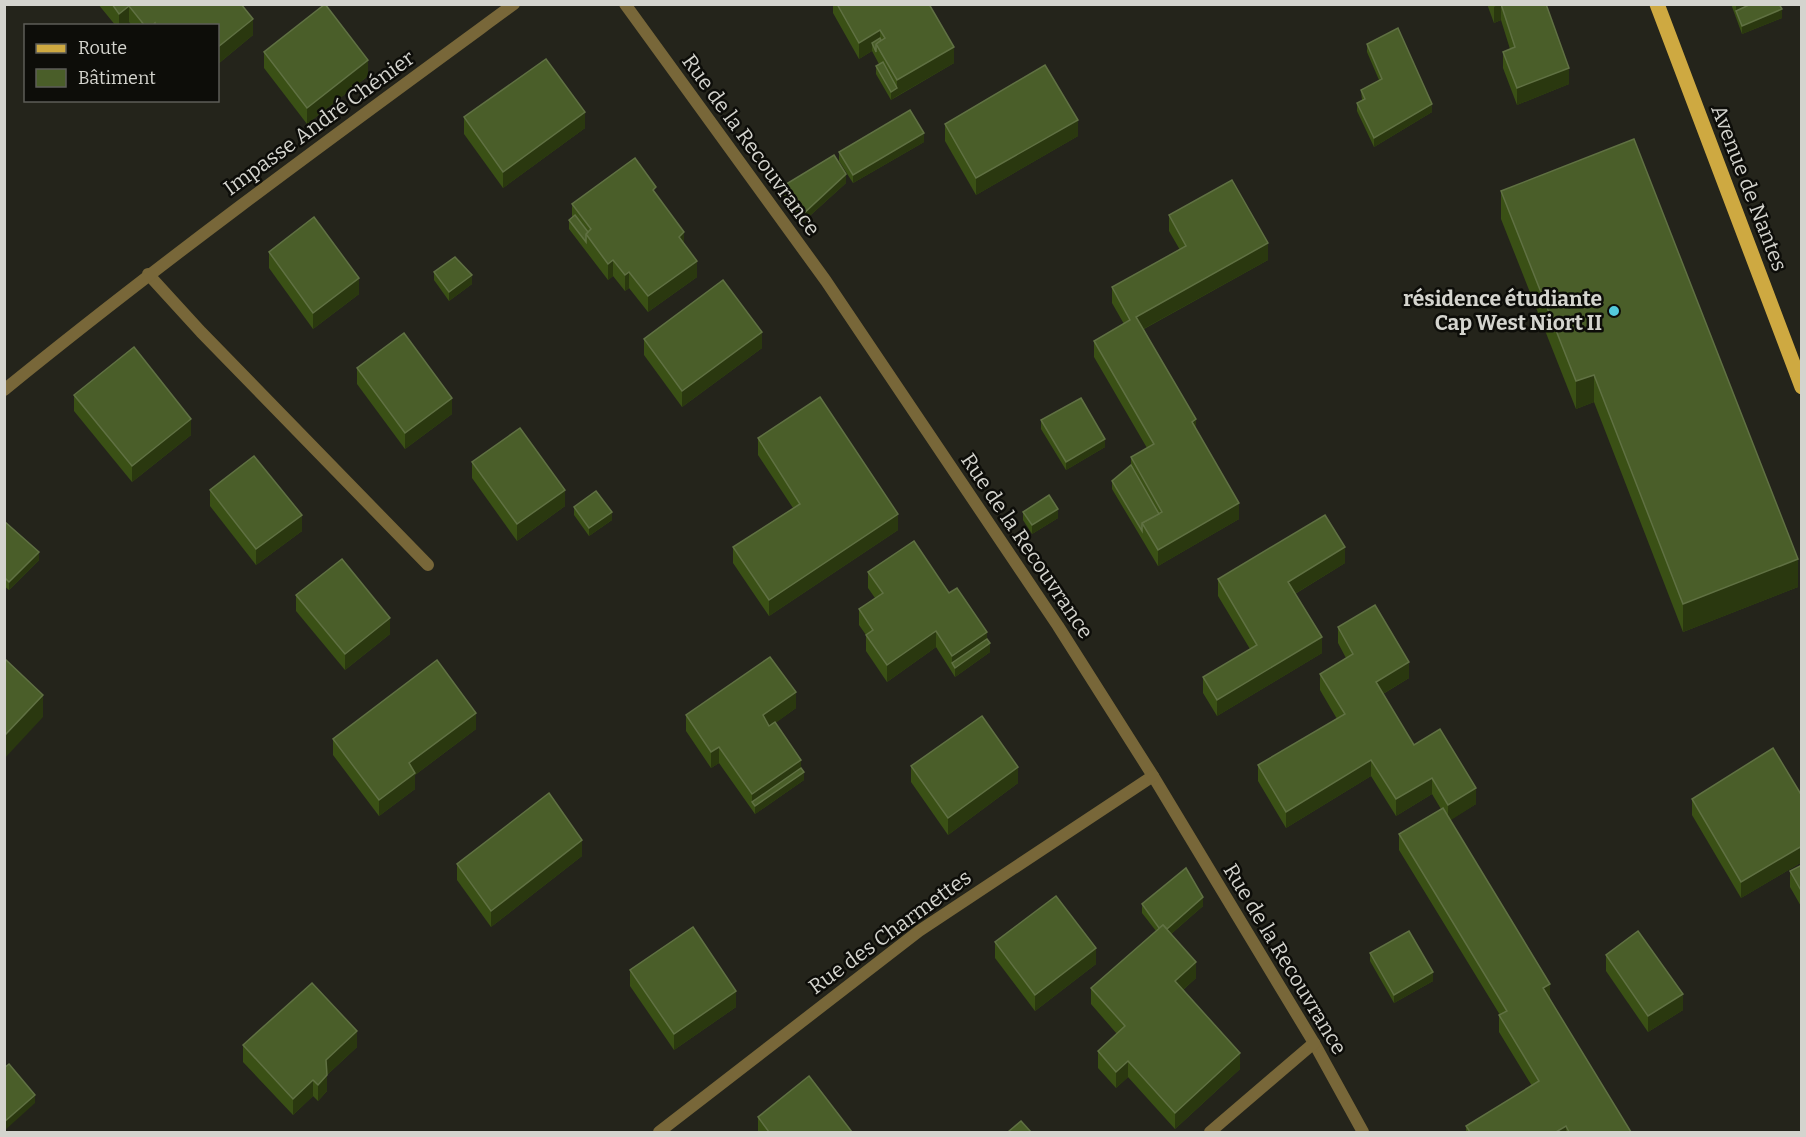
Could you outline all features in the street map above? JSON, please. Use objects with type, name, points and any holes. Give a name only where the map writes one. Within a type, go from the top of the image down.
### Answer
[{"type":"main road","name":"Avenue de Nantes","points":[[1657,4],[1802,387]]},
{"type":"street","name":"Impasse André Chénier","points":[[4,390],[148,274],[514,4]]},
{"type":"street","name":"Rue de la Recouvrance","points":[[625,4],[826,281],[1058,626],[1153,776],[1314,1043],[1362,1132]]},
{"type":"street","points":[[148,274],[201,332],[428,565]]},
{"type":"street","name":"Rue des Charmettes","points":[[659,1132],[919,931],[1153,776]]},
{"type":"street","points":[[1210,1132],[1314,1043]]},
{"type":"building","points":[[112,4],[241,4],[253,19],[219,46],[219,24],[143,24],[129,6],[119,14]]},
{"type":"building","points":[[325,4],[368,60],[307,108],[264,52]]},
{"type":"building","points":[[837,4],[929,4],[954,47],[897,80],[876,44],[885,38],[880,30],[859,43]]},
{"type":"building","points":[[1501,4],[1546,4],[1569,68],[1517,88],[1503,52],[1515,47]]},
{"type":"building","points":[[1751,4],[1779,4],[1782,9],[1742,26],[1736,11]]},
{"type":"building","points":[[1398,28],[1432,104],[1374,138],[1357,103],[1365,99],[1361,90],[1382,79],[1367,44]]},
{"type":"building","points":[[880,38],[881,40],[876,44],[876,52],[872,43]]},
{"type":"building","points":[[546,59],[585,112],[503,172],[464,117]]},
{"type":"building","points":[[883,62],[897,88],[891,92],[876,66]]},
{"type":"building","points":[[1045,65],[1078,120],[976,178],[945,124]]},
{"type":"building","points":[[910,110],[924,133],[853,175],[839,152]]},
{"type":"building","name":"résidence étudiante Cap West Niort II","points":[[1634,139],[1798,559],[1683,604],[1594,375],[1576,381],[1501,191]]},
{"type":"building","points":[[834,155],[846,174],[803,214],[783,186]]},
{"type":"building","points":[[635,158],[656,187],[653,190],[684,232],[679,237],[697,261],[648,296],[629,272],[625,275],[613,260],[608,264],[586,234],[591,229],[572,204]]},
{"type":"building","points":[[1232,180],[1268,243],[1136,317],[1196,419],[1192,422],[1239,503],[1158,550],[1142,523],[1162,512],[1131,457],[1154,444],[1094,341],[1130,320],[1112,287],[1186,246],[1169,215]]},
{"type":"building","points":[[575,215],[588,232],[586,242],[569,220]]},
{"type":"building","points":[[314,217],[359,278],[313,313],[269,252]]},
{"type":"building","points":[[455,257],[472,275],[449,292],[434,272]]},
{"type":"building","points":[[723,280],[762,332],[682,391],[644,339]]},
{"type":"building","points":[[404,333],[452,398],[405,433],[357,368]]},
{"type":"building","points":[[134,347],[191,419],[132,466],[74,395]]},
{"type":"building","points":[[820,397],[898,514],[769,600],[733,547],[800,504],[758,438]]},
{"type":"building","points":[[1081,398],[1105,439],[1066,462],[1041,420]]},
{"type":"building","points":[[520,428],[565,490],[517,524],[472,462]]},
{"type":"building","points":[[254,456],[302,515],[256,549],[210,490]]},
{"type":"building","points":[[1131,465],[1159,514],[1142,523],[1142,531],[1112,481]]},
{"type":"building","points":[[596,491],[612,512],[589,528],[574,507]]},
{"type":"building","points":[[1049,495],[1058,509],[1032,525],[1023,512]]},
{"type":"building","points":[[1325,515],[1345,547],[1288,582],[1322,637],[1217,700],[1203,677],[1257,645],[1218,579]]},
{"type":"building","points":[[4,521],[39,552],[9,582],[4,577]]},
{"type":"building","points":[[914,541],[949,593],[957,588],[987,632],[952,656],[936,631],[887,665],[866,635],[873,630],[859,609],[883,593],[868,572]]},
{"type":"building","points":[[342,559],[390,618],[345,654],[296,595]]},
{"type":"building","points":[[1375,605],[1409,662],[1376,682],[1414,745],[1440,729],[1476,788],[1448,805],[1432,778],[1396,799],[1371,760],[1286,812],[1258,765],[1345,714],[1320,674],[1353,654],[1338,627]]},
{"type":"building","points":[[987,639],[990,643],[955,668],[952,663]]},
{"type":"building","points":[[770,657],[796,692],[763,715],[769,726],[775,722],[801,760],[752,794],[719,747],[711,752],[686,715]]},
{"type":"building","points":[[4,658],[43,695],[4,736]]},
{"type":"building","points":[[437,660],[476,713],[409,763],[415,773],[379,800],[333,739]]},
{"type":"building","points":[[982,716],[1018,767],[948,818],[911,766]]},
{"type":"building","points":[[1773,748],[1802,796],[1802,846],[1741,882],[1692,799]]},
{"type":"building","points":[[801,768],[804,772],[755,806],[752,802]]},
{"type":"building","points":[[549,793],[582,840],[491,911],[457,864]]},
{"type":"building","points":[[1443,808],[1550,984],[1543,988],[1631,1132],[1569,1132],[1566,1126],[1556,1132],[1470,1132],[1466,1126],[1539,1081],[1499,1015],[1507,1011],[1399,834]]},
{"type":"building","points":[[1802,865],[1802,892],[1790,871]]},
{"type":"building","points":[[1186,868],[1203,897],[1167,929],[1163,925],[1159,928],[1142,904]]},
{"type":"building","points":[[1056,896],[1096,948],[1035,995],[995,942]]},
{"type":"building","points":[[1163,925],[1196,962],[1175,981],[1240,1053],[1175,1113],[1128,1061],[1116,1072],[1098,1051],[1125,1026],[1091,988]]},
{"type":"building","points":[[693,927],[736,991],[674,1034],[630,970]]},
{"type":"building","points":[[1409,931],[1433,972],[1394,995],[1370,953]]},
{"type":"building","points":[[1638,931],[1683,994],[1648,1016],[1606,955]]},
{"type":"building","points":[[312,983],[357,1031],[326,1060],[327,1075],[318,1085],[313,1080],[293,1099],[243,1045]]},
{"type":"building","points":[[9,1064],[35,1095],[4,1122],[4,1068]]},
{"type":"building","points":[[809,1076],[852,1132],[769,1132],[758,1117]]},
{"type":"building","points":[[1021,1121],[1031,1132],[1008,1132]]},
{"type":"place","name":"résidence étudiante Cap West Niort II","points":[[1614,311]]}]
